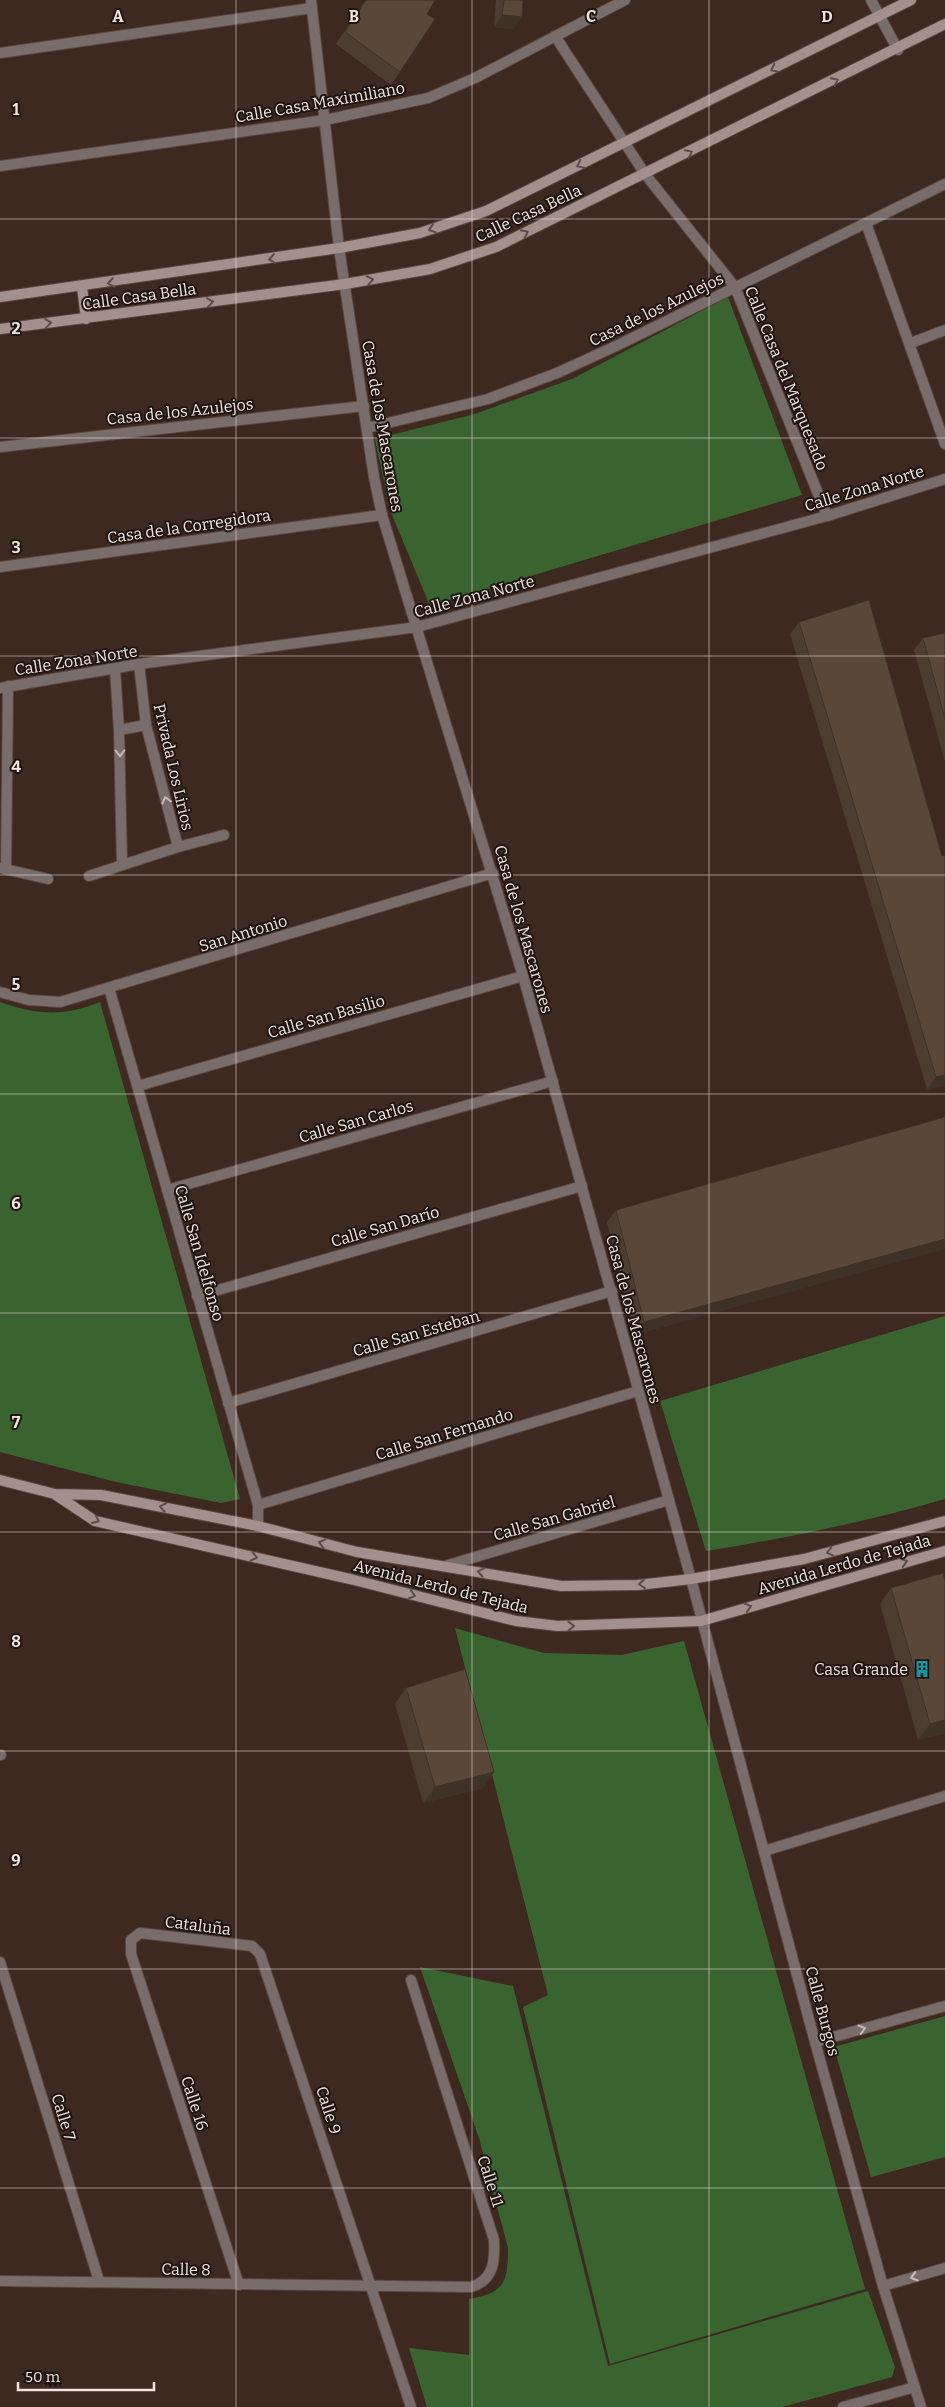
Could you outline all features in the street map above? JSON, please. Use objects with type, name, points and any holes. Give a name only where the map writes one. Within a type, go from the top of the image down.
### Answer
[{"type":"street","name":"Calle Casa Maximiliano","points":[[0,166],[325,120],[428,98],[475,78],[625,0]]},
{"type":"street","points":[[871,0],[898,50]]},
{"type":"street","name":"Calle Casa Bella","points":[[0,297],[82,287],[340,248],[420,233],[486,211],[912,0]]},
{"type":"street","points":[[0,53],[311,4]]},
{"type":"street","name":"Casa de los Mascarones","points":[[311,4],[345,284],[382,515],[523,976],[612,1291],[701,1621]]},
{"type":"street","name":"Calle Casa Bella","points":[[0,329],[345,284],[430,268],[496,247],[898,50],[945,24]]},
{"type":"street","name":"Calle Casa del Marquesado","points":[[555,36],[645,174],[735,287],[827,516]]},
{"type":"street","name":"Casa de los Azulejos","points":[[367,428],[488,399],[557,373],[616,346],[945,184]]},
{"type":"street","points":[[866,223],[911,343],[945,444]]},
{"type":"street","points":[[82,287],[86,319]]},
{"type":"street","points":[[911,343],[945,330]]},
{"type":"street","name":"Casa de los Azulejos","points":[[0,446],[364,406]]},
{"type":"street","name":"Calle Zona Norte","points":[[4,687],[139,664],[417,628],[827,516],[945,479]]},
{"type":"street","name":"Casa de la Corregidora","points":[[0,567],[382,515]]},
{"type":"street","name":"Privada Los Lirios","points":[[139,664],[146,725],[178,848]]},
{"type":"street","points":[[116,669],[122,865]]},
{"type":"street","points":[[4,687],[3,869],[48,879]]},
{"type":"street","points":[[119,730],[146,725]]},
{"type":"street","points":[[89,876],[178,848],[224,836]]},
{"type":"street","name":"San Antonio","points":[[0,992],[29,1000],[60,1002],[493,873]]},
{"type":"street","name":"Calle San Basilio","points":[[138,1086],[523,976]]},
{"type":"street","name":"Calle San Idelfonso","points":[[110,988],[258,1505],[258,1526]]},
{"type":"street","name":"Calle San Carlos","points":[[167,1190],[553,1081]]},
{"type":"street","name":"Calle San Darío","points":[[197,1296],[582,1186]]},
{"type":"street","name":"Calle San Esteban","points":[[228,1403],[612,1291]]},
{"type":"street","name":"Calle San Fernando","points":[[258,1505],[638,1391]]},
{"type":"street","name":"Avenida Lerdo de Tejada","points":[[0,1480],[55,1494],[101,1495],[258,1526],[358,1552],[448,1565],[561,1586],[638,1585],[691,1579],[804,1559],[945,1521]]},
{"type":"street","name":"Avenida Lerdo de Tejada","points":[[55,1494],[95,1522],[350,1579],[516,1621],[558,1626],[701,1621],[945,1551]]},
{"type":"street","name":"Calle San Gabriel","points":[[448,1565],[669,1500]]},
{"type":"street","name":"Calle Burgos","points":[[701,1621],[883,2286],[921,2407]]},
{"type":"street","points":[[764,1851],[945,1796]]},
{"type":"street","name":"Cataluña","points":[[140,1933],[252,1946]]},
{"type":"street","name":"Calle 16","points":[[140,1933],[131,1940],[131,1954],[239,2285]]},
{"type":"street","name":"Calle 9","points":[[252,1946],[264,1961],[411,2407]]},
{"type":"street","name":"Calle 7","points":[[0,1962],[99,2281]]},
{"type":"street","name":"Calle 11","points":[[370,2287],[471,2287],[480,2285],[490,2274],[495,2256],[494,2240],[411,1980]]},
{"type":"street","points":[[815,2042],[945,2006]]},
{"type":"street","points":[[883,2286],[945,2268]]},
{"type":"street","name":"Calle 8","points":[[0,2281],[99,2281],[370,2287]]},
{"type":"street","points":[[843,2407],[915,2386]]},
{"type":"green space","points":[[728,297],[802,495],[430,606],[390,510],[375,439],[475,414],[572,379]]},
{"type":"green space","points":[[0,1002],[38,1012],[62,1012],[87,1007],[100,1002],[240,1499],[221,1503],[116,1482],[0,1452]]},
{"type":"green space","points":[[945,1316],[945,1499],[826,1529],[706,1551],[660,1401]]},
{"type":"green space","points":[[455,1628],[544,1653],[622,1655],[684,1641],[865,2289],[610,2364],[523,2007],[548,1995]]},
{"type":"green space","points":[[420,1967],[513,1986],[608,2366],[868,2291],[895,2367],[892,2377],[782,2407],[427,2407],[409,2348],[469,2355],[469,2299],[490,2293],[502,2284],[507,2270],[508,2248],[479,2138]]},
{"type":"green space","points":[[945,2016],[945,2157],[871,2177],[834,2047]]},
{"type":"building","points":[[366,0],[435,0],[427,14],[435,19],[400,72],[345,32]]},
{"type":"building","points":[[504,0],[523,0],[522,17],[502,15]]},
{"type":"building","points":[[869,600],[942,856],[945,855],[945,1075],[936,1077],[799,622]]},
{"type":"building","points":[[945,633],[945,719],[923,638]]},
{"type":"building","points":[[945,1117],[945,1239],[644,1322],[616,1210]]},
{"type":"building","name":"Casa Grande","points":[[943,1573],[945,1580],[945,1720],[930,1724],[891,1588]]},
{"type":"building","points":[[465,1669],[494,1772],[435,1787],[406,1688]]},
{"type":"place","name":"Casa Grande","points":[[922,1669]]}]
